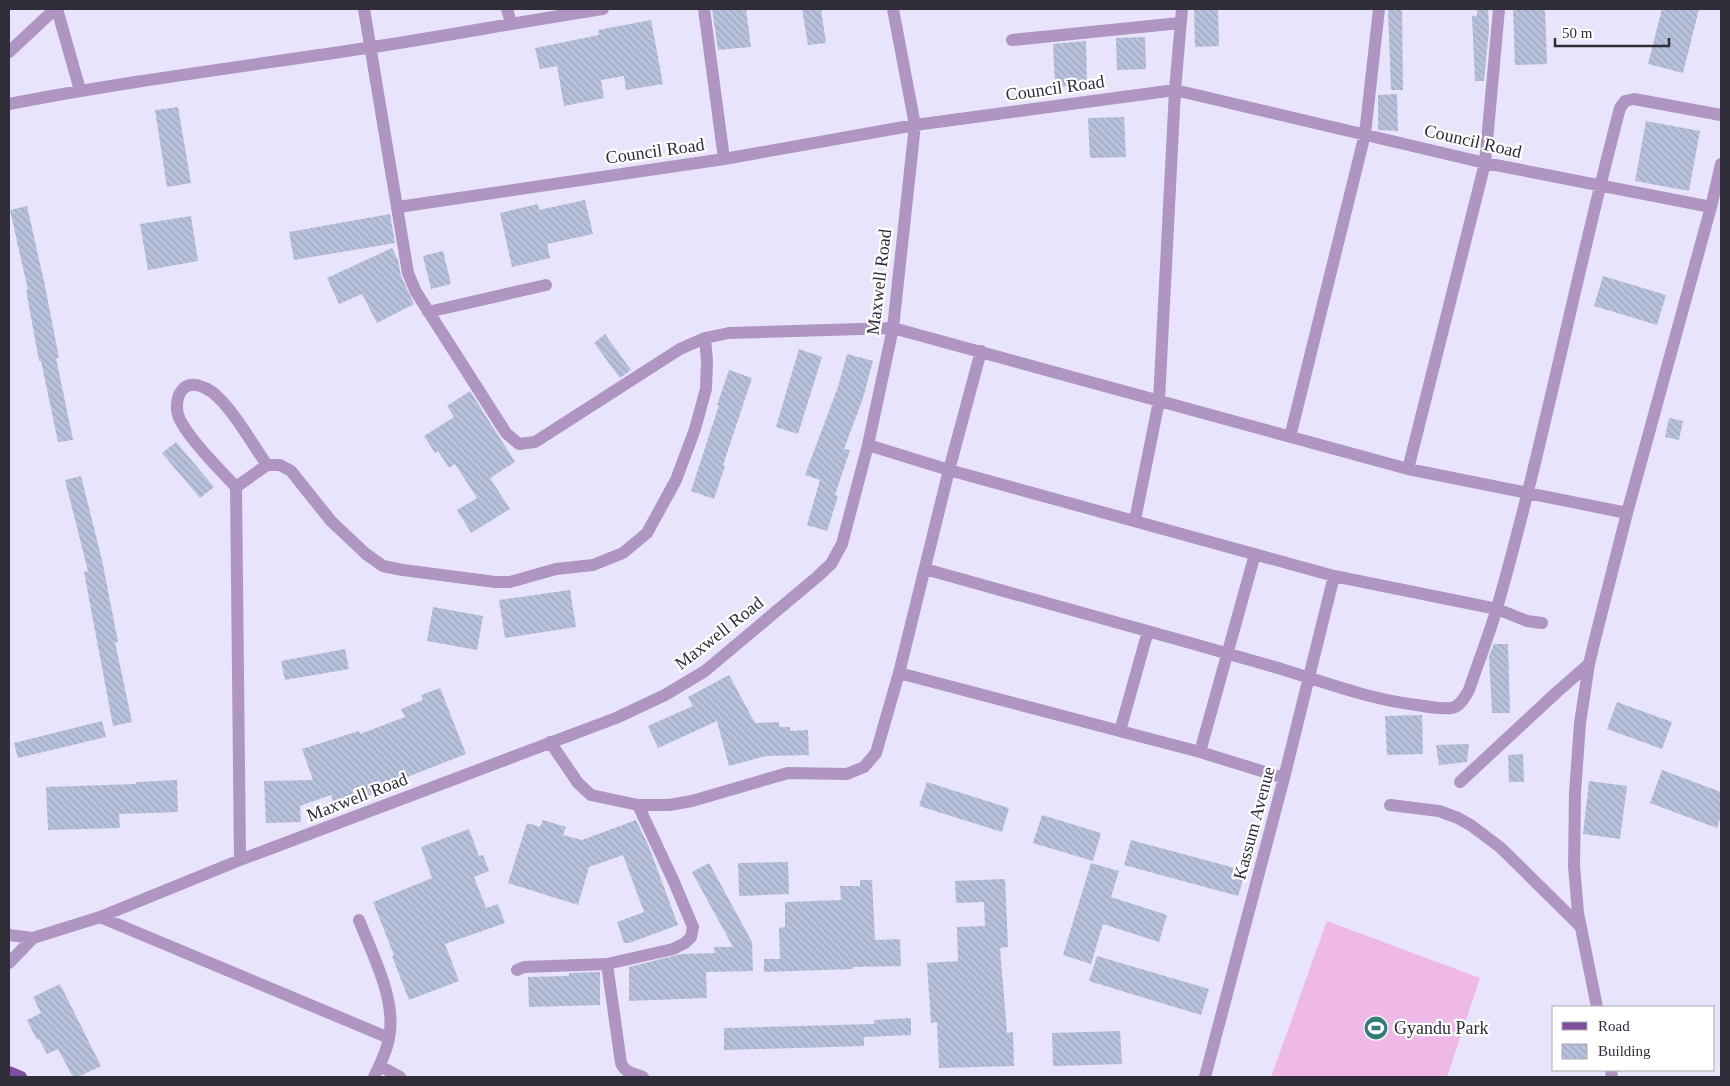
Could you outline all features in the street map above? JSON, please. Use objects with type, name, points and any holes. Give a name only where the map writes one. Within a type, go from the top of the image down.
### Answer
[{"type":"main road","points":[[9,1072],[21,1077]]},
{"type":"street","points":[[9,52],[56,9],[80,90]]},
{"type":"street","points":[[364,9],[408,273],[416,292],[428,312],[506,433],[519,444],[535,442],[680,349],[705,338],[730,333],[893,328],[1408,469],[1627,513]]},
{"type":"street","points":[[507,9],[511,23]]},
{"type":"street","points":[[9,104],[80,90],[371,48],[603,9]]},
{"type":"street","points":[[704,9],[724,159]]},
{"type":"street","name":"Maxwell Road","points":[[9,935],[33,938],[100,917],[240,860],[624,714],[665,695],[705,671],[832,564],[842,544],[868,445],[893,328],[915,125],[893,9]]},
{"type":"street","points":[[1135,520],[1159,401],[1174,90],[1182,9]]},
{"type":"street","points":[[1290,436],[1365,134],[1379,9]]},
{"type":"street","points":[[1408,469],[1485,163],[1499,9]]},
{"type":"street","points":[[1012,40],[1180,23]]},
{"type":"street","name":"Council Road","points":[[398,207],[724,159],[915,125],[1174,90],[1485,163],[1712,207]]},
{"type":"street","points":[[926,569],[1309,676],[1343,690],[1391,702],[1437,708],[1454,708],[1463,700],[1469,690],[1497,609],[1527,493],[1599,186],[1620,108],[1625,101],[1634,99],[1721,115]]},
{"type":"street","points":[[1597,1006],[1578,912],[1574,866],[1580,723],[1589,664],[1595,639],[1627,513],[1712,207],[1721,164]]},
{"type":"street","points":[[428,312],[546,285]]},
{"type":"street","points":[[236,487],[267,465],[280,465],[291,471],[331,521],[366,554],[384,566],[495,582],[510,582],[556,570],[593,565],[623,553],[647,532],[676,480],[695,429],[706,389],[707,361],[705,338]]},
{"type":"street","points":[[550,742],[578,783],[591,795],[638,805],[669,805],[692,801],[788,773],[847,774],[864,767],[876,753],[899,673],[949,470],[981,351]]},
{"type":"street","points":[[240,860],[236,487],[188,432],[179,418],[178,396],[184,388],[190,385],[200,385],[225,404],[267,465]]},
{"type":"street","points":[[868,445],[949,470],[1334,576],[1497,609],[1527,621],[1542,624]]},
{"type":"street","points":[[1200,752],[1255,554]]},
{"type":"street","name":"Kassum Avenue","points":[[1205,1077],[1284,778],[1334,576]]},
{"type":"street","points":[[1120,731],[1148,631]]},
{"type":"street","points":[[1460,782],[1589,664]]},
{"type":"street","points":[[899,673],[1200,752],[1284,778]]},
{"type":"street","points":[[517,970],[524,967],[607,964],[673,949],[685,943],[691,937],[693,927],[638,805]]},
{"type":"street","points":[[1390,806],[1439,811],[1472,826],[1501,848],[1582,927]]},
{"type":"street","points":[[100,917],[389,1038]]},
{"type":"street","points":[[359,920],[387,994],[391,1017],[389,1038],[377,1072],[400,1077]]},
{"type":"street","name":"Maxwell Road","points":[[9,963],[33,938]]},
{"type":"street","points":[[607,964],[621,1063],[624,1069],[643,1077]]},
{"type":"shaded area","name":"Gyandu Park","points":[[1327,921],[1480,978],[1447,1077],[1271,1077]]},
{"type":"building","points":[[712,9],[746,9],[751,47],[718,50]]},
{"type":"building","points":[[802,9],[821,9],[826,43],[808,45]]},
{"type":"building","points":[[1194,9],[1218,9],[1219,46],[1195,47]]},
{"type":"building","points":[[1388,9],[1402,9],[1403,90],[1391,90]]},
{"type":"building","points":[[1477,9],[1488,9],[1489,30],[1484,81],[1475,81],[1472,16],[1477,16]]},
{"type":"building","points":[[1513,9],[1545,9],[1547,64],[1515,65]]},
{"type":"building","points":[[1662,9],[1699,9],[1683,73],[1648,64]]},
{"type":"building","points":[[651,20],[663,84],[626,90],[624,76],[601,80],[604,98],[564,106],[557,66],[540,69],[535,48],[599,35],[598,30]]},
{"type":"building","points":[[1145,37],[1146,69],[1117,70],[1116,38]]},
{"type":"building","points":[[1086,41],[1087,86],[1055,87],[1053,44]]},
{"type":"building","points":[[1397,94],[1398,131],[1378,130],[1378,95]]},
{"type":"building","points":[[178,107],[191,183],[167,187],[155,110]]},
{"type":"building","points":[[1124,117],[1126,157],[1090,158],[1088,118]]},
{"type":"building","points":[[1646,121],[1700,131],[1689,191],[1635,181]]},
{"type":"building","points":[[585,200],[593,234],[547,244],[550,258],[512,267],[500,213],[538,204],[539,210]]},
{"type":"building","points":[[27,206],[45,286],[59,358],[56,358],[73,440],[58,442],[41,361],[39,361],[26,290],[28,290],[10,210]]},
{"type":"building","points":[[390,214],[395,243],[294,260],[289,232]]},
{"type":"building","points":[[191,216],[198,261],[148,270],[140,224]]},
{"type":"building","points":[[392,248],[398,260],[401,276],[414,304],[377,323],[362,294],[339,304],[327,278]]},
{"type":"building","points":[[443,251],[451,284],[431,289],[423,256]]},
{"type":"building","points":[[1603,276],[1666,295],[1657,325],[1594,306]]},
{"type":"building","points":[[605,334],[631,370],[620,378],[594,343]]},
{"type":"building","points":[[799,349],[822,357],[798,434],[776,427]]},
{"type":"building","points":[[847,354],[873,361],[863,398],[844,449],[850,450],[835,495],[838,496],[827,531],[807,525],[820,480],[805,475],[838,387]]},
{"type":"building","points":[[729,370],[752,378],[723,465],[725,466],[714,499],[691,491]]},
{"type":"building","points":[[470,391],[515,462],[490,478],[510,509],[471,533],[457,510],[477,498],[455,464],[449,468],[438,451],[435,453],[424,436],[454,417],[447,406]]},
{"type":"building","points":[[1669,418],[1683,421],[1679,440],[1665,437]]},
{"type":"building","points":[[176,442],[214,487],[200,498],[162,453]]},
{"type":"building","points":[[81,476],[102,560],[118,642],[115,642],[132,722],[113,726],[84,572],[88,571],[65,480]]},
{"type":"building","points":[[570,590],[576,627],[505,638],[499,600]]},
{"type":"building","points":[[433,607],[483,616],[477,650],[427,641]]},
{"type":"building","points":[[1494,644],[1508,644],[1510,713],[1492,713],[1489,656]]},
{"type":"building","points":[[345,649],[349,669],[285,680],[281,661]]},
{"type":"building","points":[[729,675],[755,723],[779,722],[779,727],[790,727],[790,731],[808,730],[809,755],[766,756],[729,766],[717,721],[658,748],[648,726],[693,706],[688,697]]},
{"type":"building","points":[[440,688],[466,754],[379,788],[380,792],[335,807],[331,795],[300,806],[301,822],[266,823],[264,781],[313,780],[302,749],[359,731],[360,734],[405,717],[401,709],[423,700],[421,695]]},
{"type":"building","points":[[1617,702],[1672,722],[1662,749],[1607,729]]},
{"type":"building","points":[[1422,715],[1423,754],[1387,755],[1385,716]]},
{"type":"building","points":[[102,721],[106,737],[18,758],[14,743]]},
{"type":"building","points":[[1469,744],[1467,762],[1439,765],[1436,745]]},
{"type":"building","points":[[1523,754],[1524,782],[1509,782],[1508,755]]},
{"type":"building","points":[[1662,770],[1721,792],[1721,815],[1717,828],[1650,803]]},
{"type":"building","points":[[177,780],[178,812],[119,814],[120,828],[48,830],[46,787],[136,784],[136,782]]},
{"type":"building","points":[[1589,781],[1627,786],[1620,839],[1583,834]]},
{"type":"building","points":[[927,782],[1009,808],[1002,832],[919,806]]},
{"type":"building","points":[[1042,815],[1101,833],[1093,861],[1033,843]]},
{"type":"building","points":[[543,820],[566,827],[563,835],[582,840],[636,820],[649,847],[678,925],[629,943],[624,943],[617,922],[644,912],[623,855],[589,867],[578,905],[508,883],[527,823],[540,827]]},
{"type":"building","points":[[469,829],[479,856],[483,855],[489,871],[474,877],[486,908],[498,904],[505,923],[445,944],[459,981],[409,1000],[373,902],[432,878],[421,847]]},
{"type":"building","points":[[1131,840],[1246,871],[1238,896],[1124,865]]},
{"type":"building","points":[[788,862],[789,894],[739,896],[738,863]]},
{"type":"building","points":[[709,863],[752,942],[753,971],[706,972],[707,998],[629,1001],[629,967],[681,954],[715,953],[714,947],[733,947],[692,872]]},
{"type":"building","points":[[1091,863],[1119,871],[1111,897],[1167,915],[1159,942],[1103,924],[1091,964],[1063,955]]},
{"type":"building","points":[[1005,879],[1008,947],[1000,948],[1007,1033],[1013,1032],[1014,1066],[939,1068],[937,1022],[931,1023],[927,963],[958,961],[957,927],[985,926],[984,902],[956,903],[955,881]]},
{"type":"building","points":[[860,880],[872,880],[875,940],[900,939],[901,966],[764,972],[764,959],[780,959],[779,928],[785,927],[785,902],[841,900],[840,886],[860,886]]},
{"type":"building","points":[[1097,956],[1209,989],[1201,1015],[1089,981]]},
{"type":"building","points":[[600,972],[600,1005],[529,1007],[528,977],[569,976],[569,973]]},
{"type":"building","points":[[60,984],[101,1066],[78,1077],[73,1077],[58,1049],[47,1054],[39,1039],[37,1040],[27,1020],[41,1013],[33,997]]},
{"type":"building","points":[[911,1018],[911,1035],[864,1037],[864,1046],[724,1050],[724,1028],[874,1024],[874,1020]]},
{"type":"building","points":[[1120,1031],[1122,1064],[1053,1066],[1052,1033]]},
{"type":"place","name":"Gyandu Park","points":[[1376,1028]]}]
